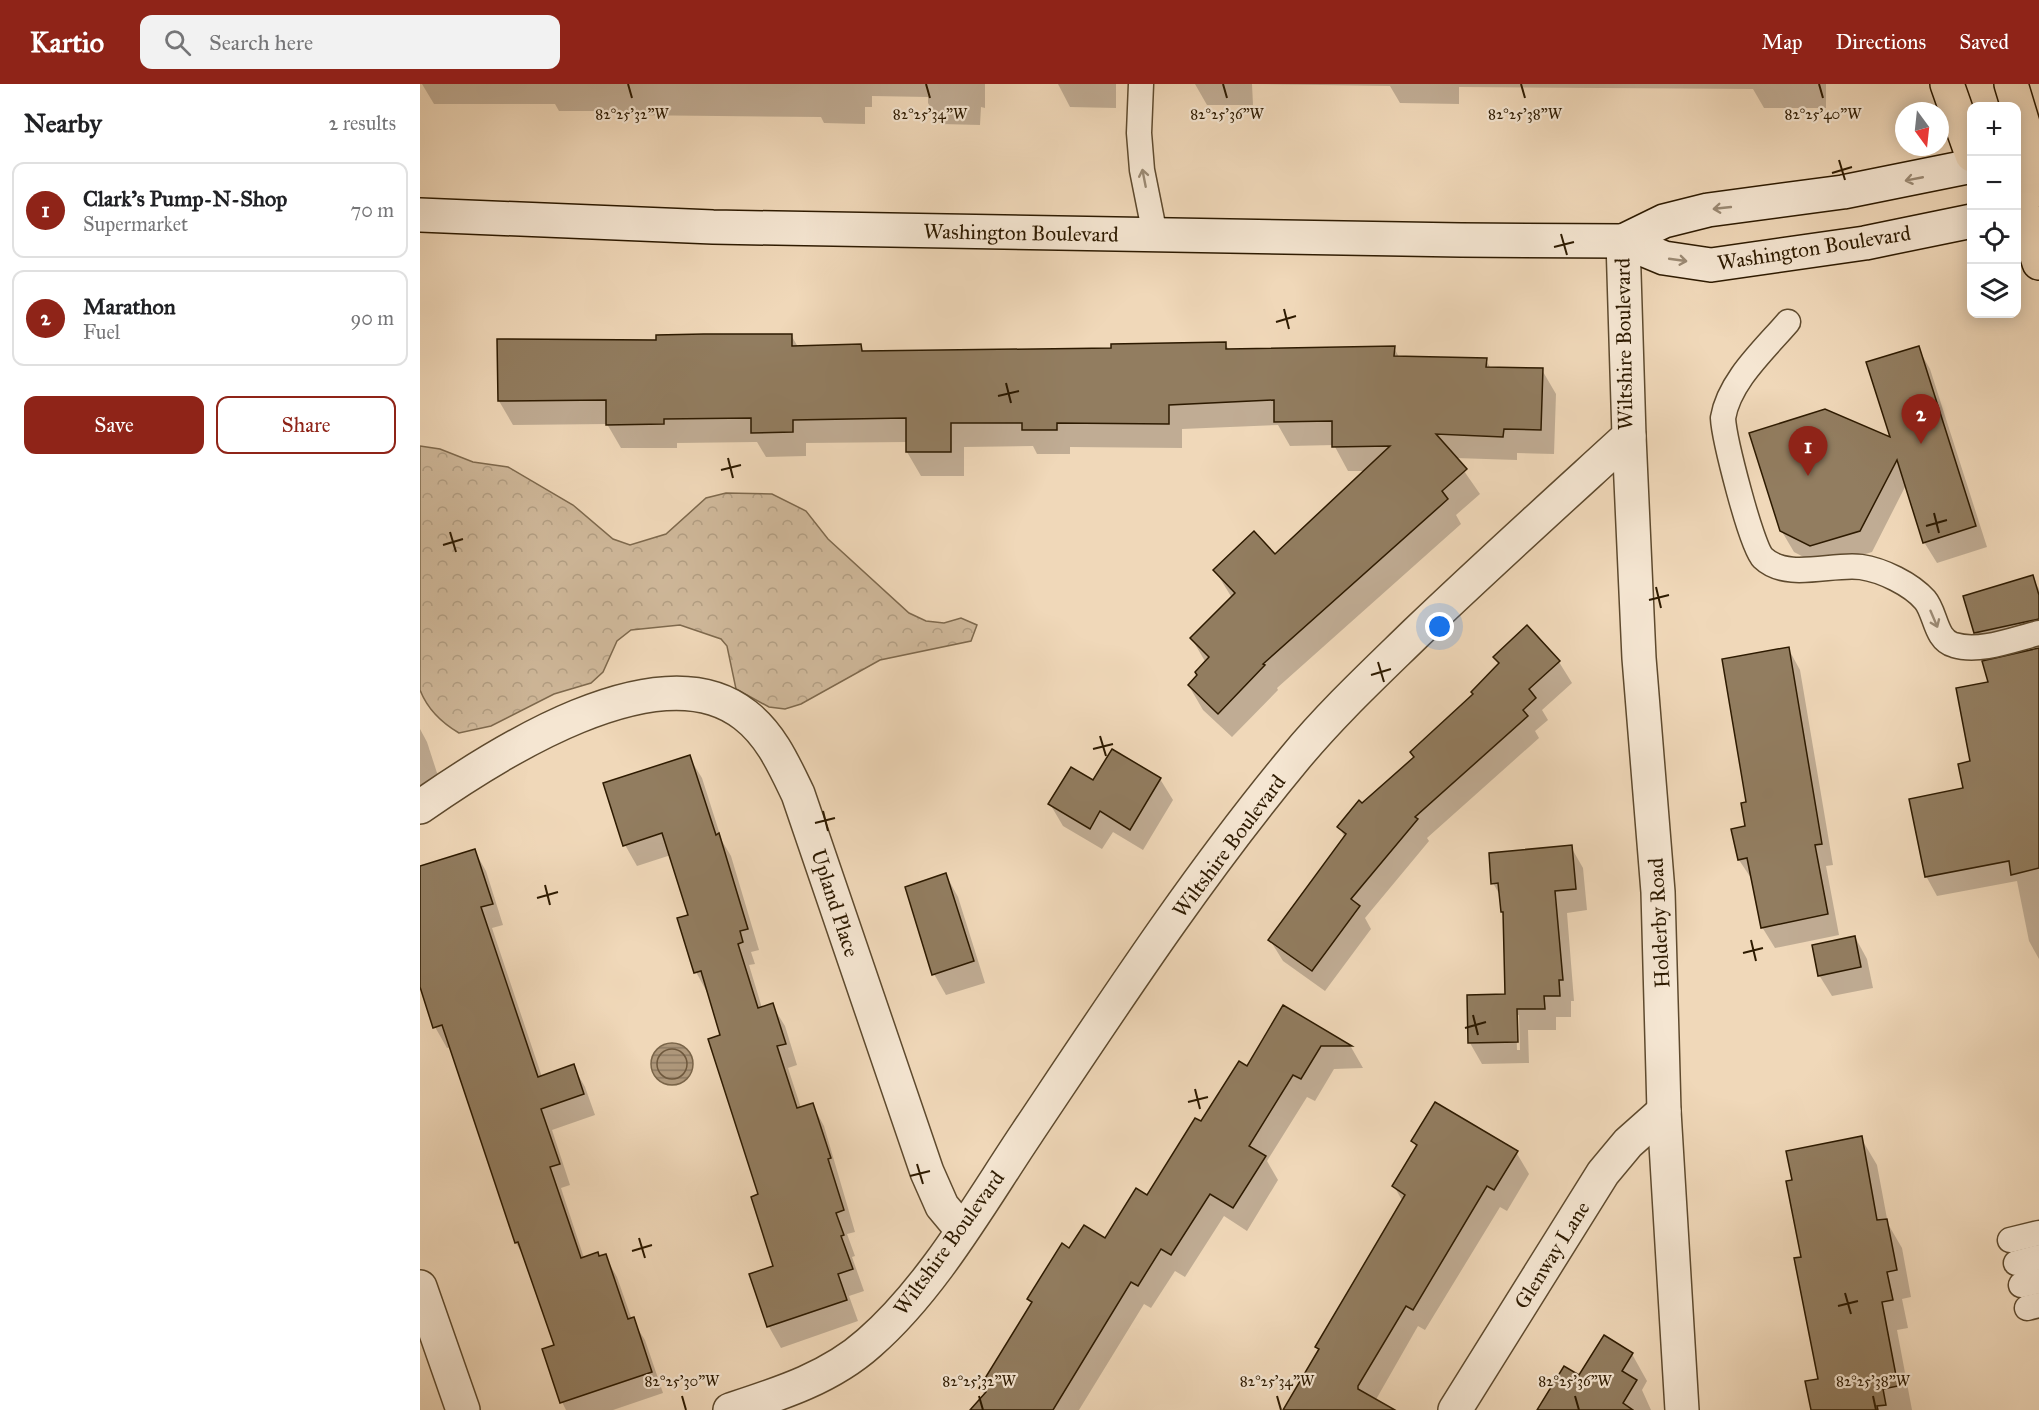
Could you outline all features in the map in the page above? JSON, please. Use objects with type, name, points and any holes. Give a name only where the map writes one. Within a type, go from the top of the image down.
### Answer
[{"type":"main road","points":[[1947,84],[1967,143]]},
{"type":"main road","points":[[2011,84],[2029,151],[2023,206],[2039,263]]},
{"type":"street","name":"Washington Boulevard","points":[[1623,241],[1664,221],[1708,210],[1843,192],[1967,167]]},
{"type":"street","name":"Washington Boulevard","points":[[420,215],[702,227],[1623,241],[1664,258],[1711,265],[1865,243],[1967,221]]},
{"type":"street","name":"Wiltshire Boulevard","points":[[730,1410],[808,1382],[836,1368],[868,1345],[898,1316],[962,1230],[1124,989],[1212,866],[1295,757],[1430,620],[1629,436],[1623,241]]},
{"type":"street","name":"Holderby Road","points":[[1629,436],[1638,648],[1661,944],[1664,1112],[1682,1410]]},
{"type":"street","name":"Upland Place","points":[[420,807],[508,748],[557,724],[603,706],[689,693],[719,701],[745,714],[766,735],[782,760],[798,794],[927,1172],[942,1206],[962,1230]]},
{"type":"street","name":"Glenway Lane","points":[[1455,1410],[1603,1173],[1628,1143],[1664,1112]]},
{"type":"street","points":[[420,1287],[463,1410]]},
{"type":"lane","points":[[1140,84],[1141,161],[1155,235]]},
{"type":"lane","points":[[1788,322],[1746,372],[1727,400],[1722,418],[1757,551],[1765,560],[1783,568],[1847,565],[1864,567],[1894,580],[1926,601],[1941,635],[1951,645],[1966,647],[1991,645],[2039,633]]},
{"type":"lane","points":[[2027,1277],[2039,1233]]},
{"type":"green space","points":[[420,446],[440,449],[473,462],[508,467],[573,505],[613,539],[630,545],[666,534],[706,498],[726,493],[772,494],[806,511],[828,539],[909,613],[926,621],[944,623],[961,618],[977,625],[971,641],[880,660],[801,704],[785,709],[769,707],[736,689],[727,646],[721,639],[680,625],[631,630],[617,641],[603,672],[591,683],[554,694],[491,726],[459,733],[436,714],[420,690]]},
{"type":"water","points":[[672,1043],[680,1044],[687,1049],[692,1056],[692,1072],[687,1079],[680,1084],[672,1085],[664,1084],[657,1079],[652,1072],[651,1064],[652,1056],[657,1049],[664,1044]]},
{"type":"building","points":[[792,334],[792,346],[861,344],[862,351],[1111,348],[1111,344],[1226,342],[1226,349],[1395,346],[1394,356],[1487,358],[1486,367],[1543,368],[1541,430],[1504,429],[1503,437],[1436,434],[1467,469],[1442,491],[1448,499],[1263,664],[1265,665],[1218,714],[1188,685],[1197,675],[1195,672],[1209,657],[1190,638],[1235,593],[1213,570],[1254,531],[1275,554],[1390,446],[1332,447],[1332,421],[1274,422],[1274,400],[1169,405],[1169,424],[1057,423],[1057,430],[1022,430],[1022,423],[951,423],[951,452],[906,452],[906,418],[793,420],[793,432],[751,433],[751,418],[664,419],[664,424],[606,425],[606,400],[498,401],[497,339],[656,340],[656,335]]},
{"type":"building","points":[[1919,346],[1976,526],[1923,543],[1897,460],[1860,531],[1810,546],[1780,531],[1749,433],[1825,409],[1890,437],[1866,362]]},
{"type":"building","points":[[2033,575],[2039,595],[2039,619],[1974,633],[1963,596]]},
{"type":"building","points":[[1527,625],[1560,661],[1529,689],[1536,698],[1523,710],[1528,716],[1415,817],[1418,819],[1351,899],[1360,906],[1312,971],[1268,940],[1346,834],[1337,827],[1359,800],[1362,803],[1414,757],[1410,752],[1473,694],[1471,692],[1499,663],[1493,657]]},
{"type":"building","points":[[1789,647],[1822,844],[1815,845],[1828,914],[1761,928],[1747,858],[1738,860],[1731,829],[1745,826],[1741,803],[1746,802],[1722,659]]},
{"type":"building","points":[[2039,648],[2039,868],[2011,875],[2009,861],[1925,877],[1909,799],[1963,788],[1958,764],[1970,761],[1956,688],[1988,682],[1982,661]]},
{"type":"building","points":[[1112,749],[1161,778],[1130,830],[1100,811],[1090,829],[1048,804],[1071,767],[1093,780]]},
{"type":"building","points":[[690,755],[716,835],[719,833],[748,929],[740,931],[743,942],[738,944],[758,1008],[773,1003],[786,1044],[777,1046],[797,1108],[813,1103],[831,1158],[828,1159],[844,1210],[836,1213],[844,1235],[841,1236],[853,1269],[838,1274],[847,1300],[767,1327],[749,1274],[773,1266],[751,1197],[758,1194],[708,1039],[720,1035],[701,971],[694,973],[677,918],[688,915],[662,833],[623,846],[603,783]]},
{"type":"building","points":[[1572,845],[1576,889],[1555,891],[1563,980],[1559,980],[1560,996],[1544,996],[1545,1009],[1517,1009],[1518,1042],[1468,1043],[1467,995],[1505,994],[1503,912],[1501,912],[1498,883],[1491,884],[1489,853]]},
{"type":"building","points":[[475,849],[493,904],[481,907],[538,1077],[574,1064],[584,1094],[541,1109],[560,1164],[550,1167],[581,1258],[598,1252],[599,1256],[606,1254],[628,1319],[634,1317],[652,1372],[560,1403],[542,1349],[554,1345],[518,1242],[515,1243],[442,1025],[433,1028],[420,987],[420,866]]},
{"type":"building","points":[[946,873],[974,961],[932,975],[905,887]]},
{"type":"building","points":[[1855,936],[1861,967],[1818,976],[1812,945]]},
{"type":"building","points":[[1283,1005],[1352,1046],[1321,1046],[1301,1079],[1293,1075],[1249,1146],[1266,1156],[1233,1208],[1210,1194],[1171,1255],[1161,1249],[1138,1286],[1131,1282],[1053,1410],[970,1410],[986,1392],[979,1388],[1032,1302],[1027,1299],[1062,1243],[1069,1248],[1084,1225],[1105,1238],[1136,1188],[1147,1195],[1195,1118],[1201,1121],[1239,1061],[1247,1066]]},
{"type":"building","points":[[1435,1102],[1518,1151],[1494,1190],[1487,1186],[1413,1310],[1406,1306],[1358,1386],[1358,1389],[1395,1410],[1283,1410],[1319,1349],[1315,1347],[1405,1195],[1392,1186],[1417,1145],[1411,1141]]},
{"type":"building","points":[[1862,1136],[1877,1220],[1887,1219],[1897,1270],[1887,1272],[1893,1300],[1882,1302],[1898,1386],[1883,1389],[1886,1405],[1877,1406],[1878,1410],[1811,1410],[1805,1381],[1818,1379],[1794,1258],[1801,1257],[1786,1181],[1792,1180],[1786,1151]]},
{"type":"building","points":[[1604,1335],[1633,1353],[1622,1371],[1637,1380],[1623,1403],[1633,1410],[1537,1410],[1564,1366],[1579,1375]]},
{"type":"place","name":"Marathon","points":[[1921,444]]},
{"type":"place","name":"Clark's Pump-N-Shop","points":[[1808,476]]}]
